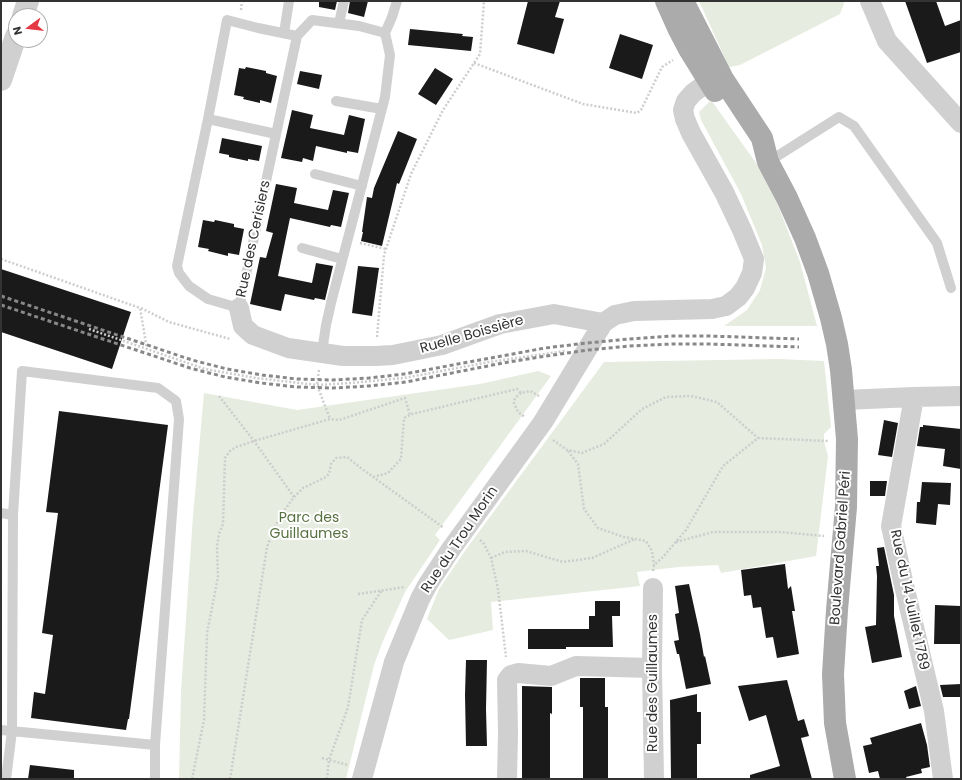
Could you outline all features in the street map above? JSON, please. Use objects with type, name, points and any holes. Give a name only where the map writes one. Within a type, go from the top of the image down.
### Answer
[{"type":"main road","name":"Boulevard Gabriel Péri","points":[[666,1],[679,30],[708,82],[751,142],[768,162],[787,198],[805,238],[832,318],[841,370],[847,439],[846,507],[833,674],[835,723],[845,779]]},
{"type":"main road","name":"Boulevard Gabriel Péri","points":[[683,1],[723,79],[762,138],[768,162]]},
{"type":"street","points":[[870,1],[887,41],[961,123]]},
{"type":"street","points":[[1,80],[12,48]]},
{"type":"street","points":[[603,323],[615,315],[634,311],[712,309],[726,306],[738,297],[745,288],[752,273],[754,259],[751,250],[724,192],[685,119],[683,110],[686,101],[693,93],[708,82]]},
{"type":"street","name":"Ruelle Boissière","points":[[239,308],[242,326],[253,335],[288,348],[343,356],[393,355],[442,345],[500,324],[554,314],[603,323]]},
{"type":"street","name":"Rue du Trou Morin","points":[[363,774],[394,662],[420,599],[428,584],[532,424],[603,323]]},
{"type":"street","points":[[844,400],[961,396]]},
{"type":"street","name":"Rue du 14 Juillet 1789","points":[[914,397],[891,526],[934,711],[943,779]]},
{"type":"street","name":"Rue des Guillaumes","points":[[653,588],[652,668],[654,779]]},
{"type":"street","points":[[507,779],[507,680],[511,675],[518,673],[551,676],[576,666],[652,668]]},
{"type":"lane","points":[[284,33],[289,1]]},
{"type":"lane","points":[[339,23],[344,1]]},
{"type":"lane","points":[[322,352],[329,310],[385,97],[390,55],[384,33],[392,17],[397,1]]},
{"type":"lane","name":"Rue des Cerisiers","points":[[227,20],[284,33],[297,36],[239,308],[208,299],[189,286],[179,273],[177,266],[227,20]]},
{"type":"lane","points":[[297,36],[312,20],[359,26],[384,33]]},
{"type":"lane","points":[[336,101],[382,109]]},
{"type":"lane","points":[[768,162],[839,117],[854,126],[937,243],[951,288]]},
{"type":"lane","points":[[208,119],[276,134]]},
{"type":"lane","points":[[315,174],[362,186]]},
{"type":"lane","points":[[302,248],[342,259]]},
{"type":"lane","points":[[6,779],[12,731],[13,515],[22,371],[158,388],[176,401],[179,419],[155,745],[155,779]]},
{"type":"lane","points":[[1,514],[13,515]]},
{"type":"lane","points":[[1,730],[155,745]]},
{"type":"path","points":[[376,356],[384,255],[411,174],[443,110],[480,54],[484,1]]},
{"type":"path","points":[[474,62],[583,104],[638,113],[641,110],[662,67]]},
{"type":"path","points":[[347,240],[386,249]]},
{"type":"path","points":[[1,259],[140,308],[169,322],[234,340]]},
{"type":"path","points":[[140,308],[147,349]]},
{"type":"path","points":[[89,329],[205,369],[256,378],[317,385],[404,378],[489,362],[587,347]]},
{"type":"path","points":[[317,385],[330,419]]},
{"type":"path","points":[[373,477],[388,473],[401,459],[404,418],[410,415],[517,389],[521,393]]},
{"type":"path","points":[[542,398],[530,391],[521,393],[515,398],[514,403],[518,412],[567,450],[578,464],[584,509],[598,528],[624,537],[646,541],[652,551],[654,565],[653,588]]},
{"type":"path","points":[[219,396],[254,441],[294,497]]},
{"type":"path","points":[[567,450],[582,453],[604,444],[642,409],[666,397],[691,396],[717,402],[758,438],[824,441],[847,439]]},
{"type":"path","points":[[192,779],[204,720],[207,633],[218,577],[217,546],[219,534],[224,524],[225,458],[230,451],[236,447],[254,441],[330,419],[339,420],[405,398],[410,415]]},
{"type":"path","points":[[654,565],[663,557],[686,530],[723,466],[758,438]]},
{"type":"path","points":[[230,779],[267,547],[281,515],[294,497],[303,488],[326,477],[329,474],[331,464],[336,458],[347,457],[373,477],[484,544],[491,558],[498,590],[507,664],[511,675]]},
{"type":"path","points":[[675,542],[713,532],[781,532],[844,537]]},
{"type":"path","points":[[491,558],[506,552],[526,551],[563,562],[592,558],[636,539]]},
{"type":"path","points":[[358,594],[428,584]]},
{"type":"path","points":[[327,779],[329,760],[348,707],[362,620],[382,590]]},
{"type":"path","points":[[322,758],[363,774]]},
{"type":"green space","points":[[699,1],[845,1],[840,14],[740,65],[729,67]]},
{"type":"green space","points":[[711,100],[756,163],[777,203],[800,262],[817,326],[724,326],[747,310],[760,290],[766,268],[762,245],[741,194],[701,120],[699,112]]},
{"type":"green space","points":[[778,359],[824,361],[831,427],[824,434],[824,441],[828,456],[816,556],[721,573],[718,565],[678,567],[637,572],[640,586],[491,602],[493,630],[449,640],[427,619],[439,589],[467,548],[604,362]]},
{"type":"green space","name":"Parc des Guillaumes","points":[[538,371],[551,376],[435,535],[440,540],[405,592],[374,665],[346,779],[179,779],[181,692],[193,516],[204,393],[297,410],[480,384]]},
{"type":"building","points":[[319,1],[337,1],[335,10],[319,7]]},
{"type":"building","points":[[350,1],[368,1],[364,17],[348,13]]},
{"type":"building","points":[[528,1],[560,1],[555,17],[564,19],[554,54],[517,44]]},
{"type":"building","points":[[905,1],[936,1],[945,26],[961,20],[961,52],[927,63]]},
{"type":"building","points":[[410,29],[463,34],[462,36],[473,37],[471,51],[408,45]]},
{"type":"building","points":[[620,34],[653,45],[642,79],[609,68]]},
{"type":"building","points":[[246,67],[266,71],[266,73],[277,76],[271,103],[260,100],[260,103],[234,95],[239,68],[245,69]]},
{"type":"building","points":[[435,68],[453,79],[436,105],[418,94]]},
{"type":"building","points":[[300,71],[322,75],[319,89],[297,84]]},
{"type":"building","points":[[292,110],[313,115],[310,128],[344,135],[349,115],[365,119],[358,153],[347,151],[347,153],[316,146],[313,161],[303,158],[302,162],[281,158]]},
{"type":"building","points":[[398,131],[417,139],[399,184],[397,183],[382,246],[361,241],[362,232],[367,197],[372,198],[374,188]]},
{"type":"building","points":[[222,138],[262,146],[259,161],[248,159],[248,161],[219,153]]},
{"type":"building","points":[[276,184],[297,188],[294,203],[328,210],[333,190],[349,193],[341,227],[331,225],[330,227],[290,218],[278,276],[312,283],[316,263],[333,266],[325,300],[315,298],[314,300],[285,294],[281,311],[250,304],[260,257],[266,258],[273,233],[266,231]]},
{"type":"building","points":[[203,220],[214,222],[215,220],[234,224],[234,227],[244,229],[239,255],[228,253],[228,256],[208,251],[209,249],[198,247]]},
{"type":"building","points":[[358,266],[379,268],[372,316],[352,313]]},
{"type":"building","points":[[1,269],[131,312],[112,369],[1,332]]},
{"type":"building","points":[[59,411],[168,425],[129,719],[126,730],[31,718],[34,692],[45,694],[53,635],[42,633],[58,513],[46,512]]},
{"type":"building","points":[[884,420],[898,423],[892,457],[878,455]]},
{"type":"building","points":[[923,425],[961,429],[961,469],[943,466],[945,449],[917,446],[920,427],[923,427]]},
{"type":"building","points":[[870,481],[887,481],[885,496],[870,496]]},
{"type":"building","points":[[922,482],[951,483],[950,505],[938,504],[936,525],[916,523],[917,502],[920,502]]},
{"type":"building","points":[[884,547],[894,595],[894,616],[902,657],[872,663],[865,627],[876,625],[876,566],[879,566],[877,548]]},
{"type":"building","points":[[785,564],[788,589],[791,586],[795,611],[792,611],[799,654],[777,658],[773,637],[766,638],[761,607],[753,608],[751,595],[744,596],[741,570]]},
{"type":"building","points":[[689,584],[711,684],[686,689],[679,654],[677,654],[674,641],[679,640],[675,614],[679,613],[675,586]]},
{"type":"building","points":[[595,601],[620,601],[620,616],[612,616],[613,647],[528,649],[528,629],[589,629],[589,616],[595,616]]},
{"type":"building","points":[[935,605],[961,606],[961,644],[934,644]]},
{"type":"building","points":[[466,660],[487,660],[487,746],[466,746]]},
{"type":"building","points":[[580,678],[605,678],[605,707],[608,707],[608,779],[583,779],[583,707],[580,707]]},
{"type":"building","points":[[787,680],[798,721],[804,719],[809,736],[801,738],[812,779],[750,779],[750,775],[780,766],[766,715],[749,721],[738,686]]},
{"type":"building","points":[[961,684],[961,697],[943,697],[940,685]]},
{"type":"building","points":[[522,686],[552,687],[552,714],[550,713],[550,779],[522,779]]},
{"type":"building","points":[[916,686],[921,706],[909,709],[904,691]]},
{"type":"building","points":[[697,694],[697,712],[701,712],[701,744],[697,744],[697,779],[671,779],[670,700]]},
{"type":"building","points":[[921,723],[927,745],[930,767],[921,769],[922,773],[906,777],[907,779],[880,779],[878,771],[869,773],[863,746],[872,744],[870,738]]},
{"type":"building","points":[[30,765],[74,770],[74,779],[28,779]]},
{"type":"railway","points":[[1,296],[192,360],[227,369],[297,379],[333,380],[404,374],[545,348],[629,339],[671,336],[799,339]]},
{"type":"railway","points":[[1,305],[190,368],[225,377],[297,387],[333,388],[406,382],[546,356],[630,346],[709,344],[799,347]]}]
